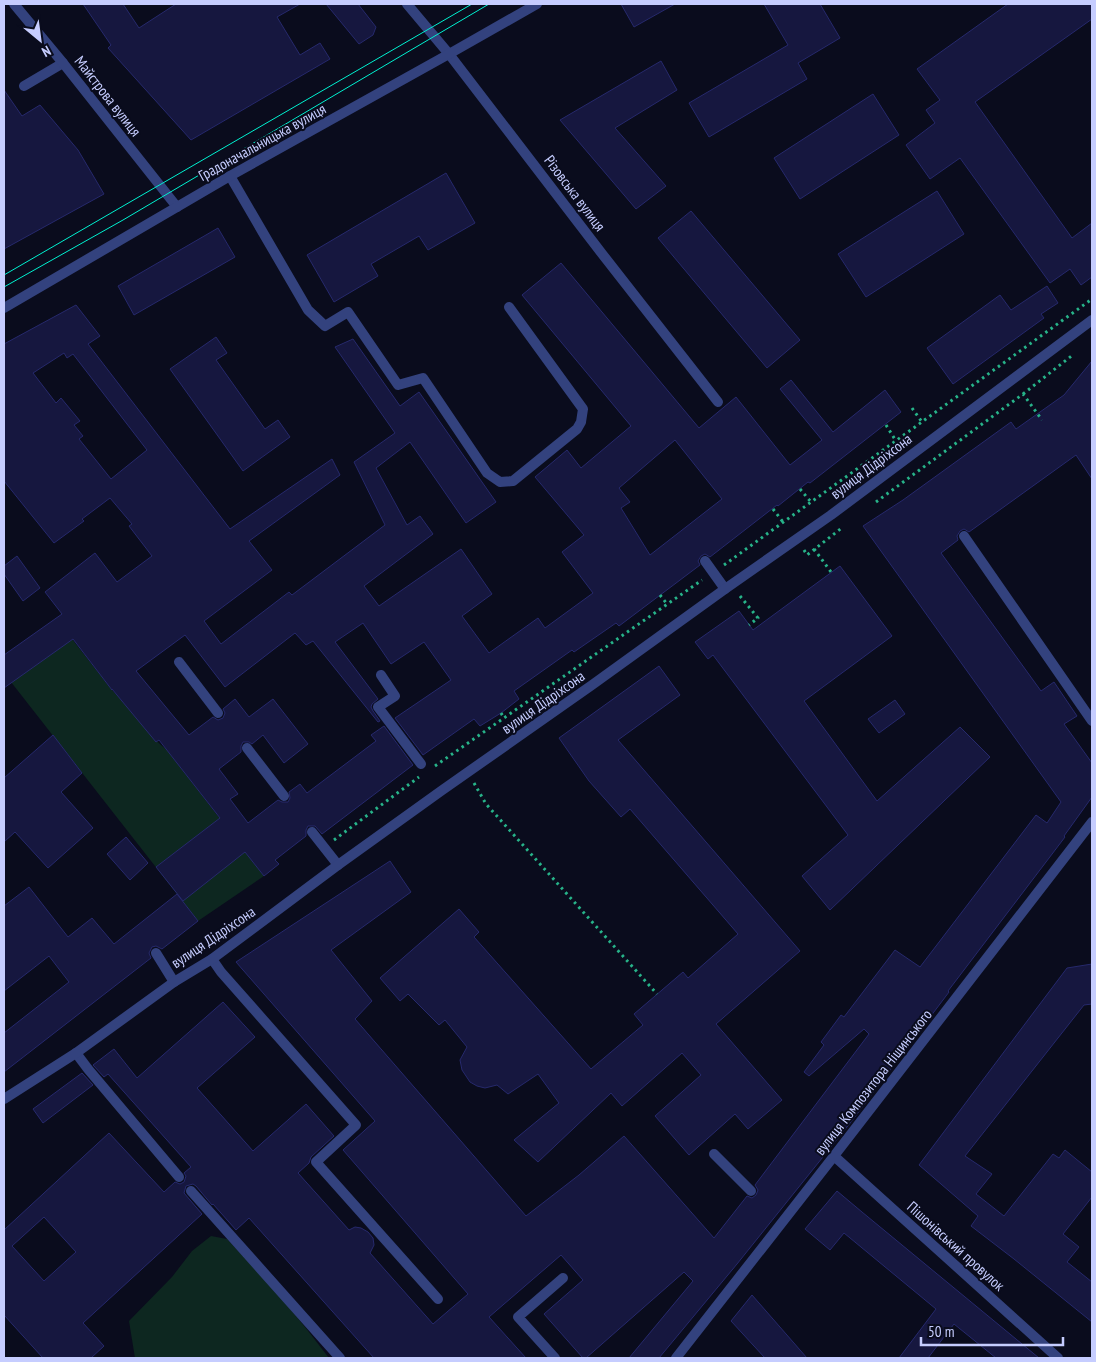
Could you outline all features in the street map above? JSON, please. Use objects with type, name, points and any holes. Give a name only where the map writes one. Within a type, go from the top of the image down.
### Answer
[{"type":"street","name":"Майстрова вулиця","points":[[14,4],[177,207]]},
{"type":"street","name":"Різовська вулиця","points":[[407,4],[449,54],[718,402]]},
{"type":"street","name":"Градоначальницька вулиця","points":[[4,308],[230,176],[537,4]]},
{"type":"street","points":[[24,86],[63,63]]},
{"type":"street","points":[[230,176],[308,310],[325,326],[348,312],[398,385],[424,378],[487,473],[500,482],[513,481],[577,429],[582,422],[583,409],[509,307]]},
{"type":"street","name":"вулиця Дідріхсона","points":[[4,1099],[76,1053],[174,982],[212,959],[338,865],[831,515],[1092,320]]},
{"type":"street","points":[[964,536],[1092,721]]},
{"type":"street","points":[[705,561],[725,589]]},
{"type":"street","points":[[179,662],[218,713]]},
{"type":"street","points":[[380,675],[395,696],[378,707],[421,764]]},
{"type":"street","points":[[247,748],[284,796]]},
{"type":"street","name":"вулиця Композитора Ніщинського","points":[[676,1358],[783,1215],[834,1156],[1092,822]]},
{"type":"street","points":[[312,832],[338,865]]},
{"type":"street","points":[[156,953],[174,982]]},
{"type":"street","points":[[212,959],[221,972],[356,1125],[316,1162],[438,1299]]},
{"type":"street","points":[[76,1053],[180,1177]]},
{"type":"street","points":[[714,1154],[751,1191]]},
{"type":"street","name":"Пішонівський провулок","points":[[834,1156],[1058,1358]]},
{"type":"street","points":[[192,1191],[340,1358]]},
{"type":"street","points":[[555,1358],[518,1317],[563,1278]]},
{"type":"path","points":[[1023,394],[1080,349]]},
{"type":"path","points":[[912,408],[922,422]]},
{"type":"path","points":[[886,425],[896,441]]},
{"type":"path","points":[[800,489],[811,502]]},
{"type":"path","points":[[773,509],[783,522]]},
{"type":"path","points":[[814,549],[831,572]]},
{"type":"path","points":[[738,592],[758,618],[749,625]]},
{"type":"path","points":[[660,595],[667,604]]},
{"type":"path","points":[[501,713],[504,718]]},
{"type":"path","points":[[468,774],[486,804],[657,994]]},
{"type":"green space","points":[[72,639],[112,690],[153,737],[168,751],[264,876],[198,921],[11,682]]},
{"type":"green space","points":[[211,1236],[227,1239],[276,1292],[329,1358],[135,1358],[129,1321],[172,1277],[192,1251]]},
{"type":"building","points":[[83,4],[123,4],[139,28],[176,4],[300,4],[277,17],[300,55],[320,43],[330,59],[191,140],[108,48],[111,45]]},
{"type":"building","points":[[326,4],[358,4],[376,27],[373,35],[359,44]]},
{"type":"building","points":[[621,4],[675,4],[634,27]]},
{"type":"building","points":[[764,4],[820,4],[840,38],[798,63],[807,79],[709,137],[689,103],[788,45]]},
{"type":"building","points":[[1008,4],[1092,4],[1092,19],[975,102],[1072,238],[1092,223],[1092,277],[1081,285],[1070,269],[1050,283],[960,158],[930,179],[906,145],[935,123],[926,110],[940,100],[917,69]]},
{"type":"building","points":[[661,61],[677,90],[615,128],[666,186],[636,209],[560,120]]},
{"type":"building","points":[[4,90],[22,116],[40,105],[78,150],[104,194],[4,249]]},
{"type":"building","points":[[873,94],[899,135],[800,199],[774,158]]},
{"type":"building","points":[[446,173],[475,223],[428,250],[419,236],[371,264],[378,276],[334,302],[307,255]]},
{"type":"building","points":[[937,191],[964,234],[866,297],[838,254]]},
{"type":"building","points":[[691,211],[800,340],[767,368],[658,238]]},
{"type":"building","points":[[218,228],[235,257],[134,315],[118,286]]},
{"type":"building","points":[[561,263],[699,428],[736,397],[790,465],[822,440],[780,389],[791,380],[833,432],[885,390],[901,412],[810,483],[808,482],[710,557],[705,554],[701,556],[698,561],[700,565],[619,626],[616,623],[574,652],[572,650],[514,691],[519,699],[501,713],[480,726],[474,719],[423,755],[395,718],[451,680],[424,642],[391,664],[363,623],[335,642],[378,699],[371,707],[380,721],[378,722],[313,641],[306,645],[295,633],[225,687],[185,635],[136,671],[189,735],[213,717],[218,720],[223,718],[225,713],[223,709],[235,699],[249,717],[273,699],[308,744],[284,763],[263,735],[252,744],[243,742],[241,752],[219,769],[238,794],[230,799],[248,823],[278,800],[288,802],[290,798],[289,792],[300,784],[307,793],[376,741],[371,735],[384,726],[413,765],[322,834],[315,826],[308,826],[306,836],[275,860],[279,864],[264,876],[245,852],[183,901],[156,867],[220,818],[159,740],[156,742],[112,690],[73,639],[4,688],[4,655],[62,614],[45,592],[95,553],[117,582],[152,556],[129,526],[132,524],[110,498],[82,519],[84,521],[54,543],[4,481],[4,344],[76,305],[100,336],[88,344],[230,529],[332,459],[340,475],[249,541],[272,570],[204,621],[221,644],[289,592],[292,595],[385,525],[354,462],[395,433],[335,347],[353,339],[400,406],[419,392],[496,502],[466,523],[410,442],[376,468],[407,525],[420,516],[433,534],[364,586],[379,606],[461,549],[492,594],[462,616],[489,653],[538,618],[545,628],[593,593],[562,552],[584,535],[535,477],[567,450],[581,468],[631,426],[522,295]],"holes":[[[64,353],[67,358],[73,354],[147,450],[111,479],[79,439],[83,436],[74,425],[80,421],[61,398],[56,403],[33,373]],[[675,440],[722,499],[650,555],[621,508],[630,502],[619,488]]]},
{"type":"building","points":[[1047,286],[1058,303],[1041,314],[1044,318],[953,384],[927,348],[1000,295],[1011,310]]},
{"type":"building","points":[[216,337],[227,353],[216,360],[265,429],[278,420],[290,437],[243,471],[170,369]]},
{"type":"building","points":[[1092,361],[1092,479],[1076,455],[969,532],[964,529],[960,531],[957,536],[958,540],[941,553],[1041,691],[1054,682],[1077,716],[1064,724],[1092,763],[1092,797],[1065,837],[851,1122],[659,1358],[629,1358],[693,1281],[684,1272],[586,1358],[583,1358],[544,1314],[583,1280],[561,1255],[489,1317],[526,1358],[374,1358],[249,1218],[236,1230],[193,1184],[186,1186],[184,1193],[202,1214],[83,1323],[104,1346],[91,1358],[43,1358],[4,1315],[4,1230],[109,1133],[164,1192],[175,1182],[180,1184],[184,1182],[186,1176],[184,1173],[191,1167],[108,1074],[104,1077],[93,1065],[114,1049],[137,1078],[223,1002],[255,1037],[197,1088],[253,1151],[306,1104],[334,1136],[311,1157],[309,1163],[298,1173],[349,1230],[355,1227],[368,1232],[373,1238],[374,1245],[370,1253],[433,1324],[468,1294],[343,1150],[375,1121],[236,962],[390,861],[411,892],[331,950],[372,1001],[355,1019],[526,1216],[579,1175],[624,1136],[714,1238],[747,1196],[752,1198],[756,1195],[758,1190],[755,1185],[869,1034],[864,1029],[809,1076],[804,1072],[824,1045],[821,1042],[841,1015],[844,1017],[895,950],[920,967],[1036,815],[1047,823],[1061,802],[863,526],[903,500],[1011,422],[1016,429],[1064,395]],"holes":[[[44,1217],[76,1252],[44,1281],[12,1246]]]},
{"type":"building","points":[[17,556],[40,588],[23,601],[4,574],[4,566]]},
{"type":"building","points":[[840,566],[892,636],[804,701],[877,801],[960,727],[990,757],[830,910],[802,876],[848,835],[713,655],[708,659],[695,642],[739,611],[753,630]]},
{"type":"building","points":[[659,666],[680,695],[618,740],[800,951],[716,1024],[782,1100],[748,1129],[735,1114],[689,1155],[655,1116],[701,1075],[682,1053],[622,1106],[611,1093],[538,1162],[514,1140],[559,1103],[538,1074],[508,1094],[497,1085],[485,1088],[470,1082],[462,1070],[460,1060],[467,1047],[445,1020],[439,1025],[408,994],[400,1001],[380,978],[459,909],[479,932],[474,937],[591,1069],[643,1025],[634,1014],[683,972],[688,978],[738,934],[630,809],[621,817],[589,781],[559,738]]},
{"type":"building","points":[[895,700],[905,714],[879,733],[868,719]]},
{"type":"building","points":[[53,735],[82,773],[61,792],[93,828],[48,868],[15,832],[4,842],[4,778]]},
{"type":"building","points":[[126,837],[148,863],[130,880],[107,854]]},
{"type":"building","points":[[29,887],[68,937],[92,918],[114,944],[177,894],[198,921],[162,949],[156,946],[152,947],[149,953],[151,958],[4,1072],[4,1033],[69,982],[49,956],[4,991],[4,906]]},
{"type":"building","points":[[1092,964],[1092,1004],[1084,1005],[965,1156],[992,1174],[976,1194],[1004,1216],[1053,1154],[1059,1158],[1065,1150],[1092,1172],[1092,1197],[1063,1234],[1079,1247],[1067,1262],[1092,1282],[1092,1322],[971,1226],[978,1216],[919,1165],[1067,968]]},
{"type":"building","points":[[82,1073],[93,1085],[43,1123],[33,1109]]},
{"type":"building","points":[[837,1191],[1039,1358],[996,1358],[954,1324],[928,1358],[899,1358],[936,1309],[844,1233],[830,1250],[805,1229]]},
{"type":"building","points":[[752,1295],[807,1358],[765,1358],[731,1321]]},
{"type":"tram line","points":[[4,275],[472,4]]},
{"type":"tram line","points":[[4,287],[123,220],[489,4]]}]
